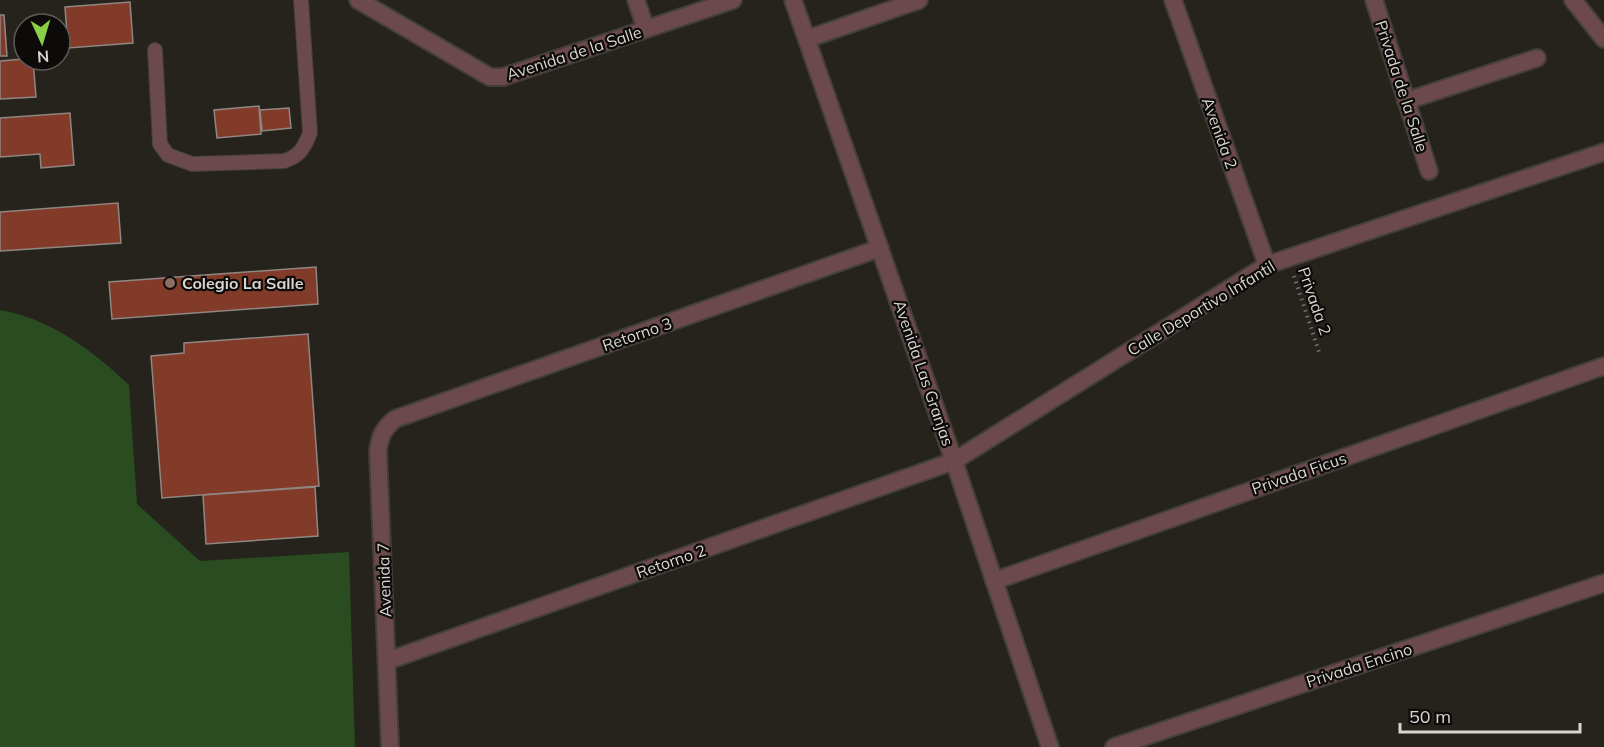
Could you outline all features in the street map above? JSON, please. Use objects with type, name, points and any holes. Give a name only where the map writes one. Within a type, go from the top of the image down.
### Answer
[{"type":"street","name":"Avenida de la Salle","points":[[358,0],[490,77],[503,77],[733,0]]},
{"type":"street","points":[[636,0],[646,29]]},
{"type":"street","name":"Avenida Las Granjas","points":[[793,0],[954,461],[1050,747]]},
{"type":"street","points":[[807,39],[916,0]]},
{"type":"street","name":"Avenida 2","points":[[1173,0],[1267,266]]},
{"type":"street","name":"Privada de la Salle","points":[[1374,0],[1429,171]]},
{"type":"street","points":[[1574,0],[1604,39]]},
{"type":"street","points":[[1406,100],[1538,58]]},
{"type":"street","name":"Calle Deportivo Infantil","points":[[954,461],[1267,266],[1604,152]]},
{"type":"street","name":"Retorno 3","points":[[395,419],[880,248]]},
{"type":"street","name":"Privada Ficus","points":[[994,580],[1604,366]]},
{"type":"street","name":"Avenida 7","points":[[390,747],[378,451],[380,436],[395,419]]},
{"type":"street","name":"Retorno 2","points":[[387,661],[954,461]]},
{"type":"street","name":"Privada Encino","points":[[1114,747],[1604,584]]},
{"type":"lane","points":[[154,50],[160,144],[168,155],[192,164],[284,161],[297,157],[304,148],[310,133],[301,0]]},
{"type":"path","name":"Privada 2","points":[[1287,258],[1319,352]]},
{"type":"green space","points":[[0,310],[19,314],[53,328],[85,348],[129,385],[137,504],[200,561],[349,552],[355,747],[0,747]]},
{"type":"building","points":[[130,2],[133,43],[72,48],[72,12],[65,12],[65,7]]},
{"type":"building","points":[[0,15],[4,15],[7,56],[0,56]]},
{"type":"building","points":[[12,60],[12,72],[34,72],[36,97],[0,99],[0,61]]},
{"type":"building","points":[[259,106],[261,134],[217,138],[214,110]]},
{"type":"building","points":[[289,108],[291,128],[262,131],[260,110]]},
{"type":"building","points":[[70,113],[74,165],[41,168],[40,154],[0,157],[0,118]]},
{"type":"building","points":[[118,203],[121,243],[0,251],[0,212]]},
{"type":"building","points":[[316,267],[318,304],[112,319],[109,282]]},
{"type":"building","points":[[308,334],[319,486],[162,498],[151,356],[184,353],[184,343]]},
{"type":"building","points":[[315,487],[318,536],[206,544],[203,495]]},
{"type":"place","name":"Colegio La Salle","points":[[170,283]]}]
